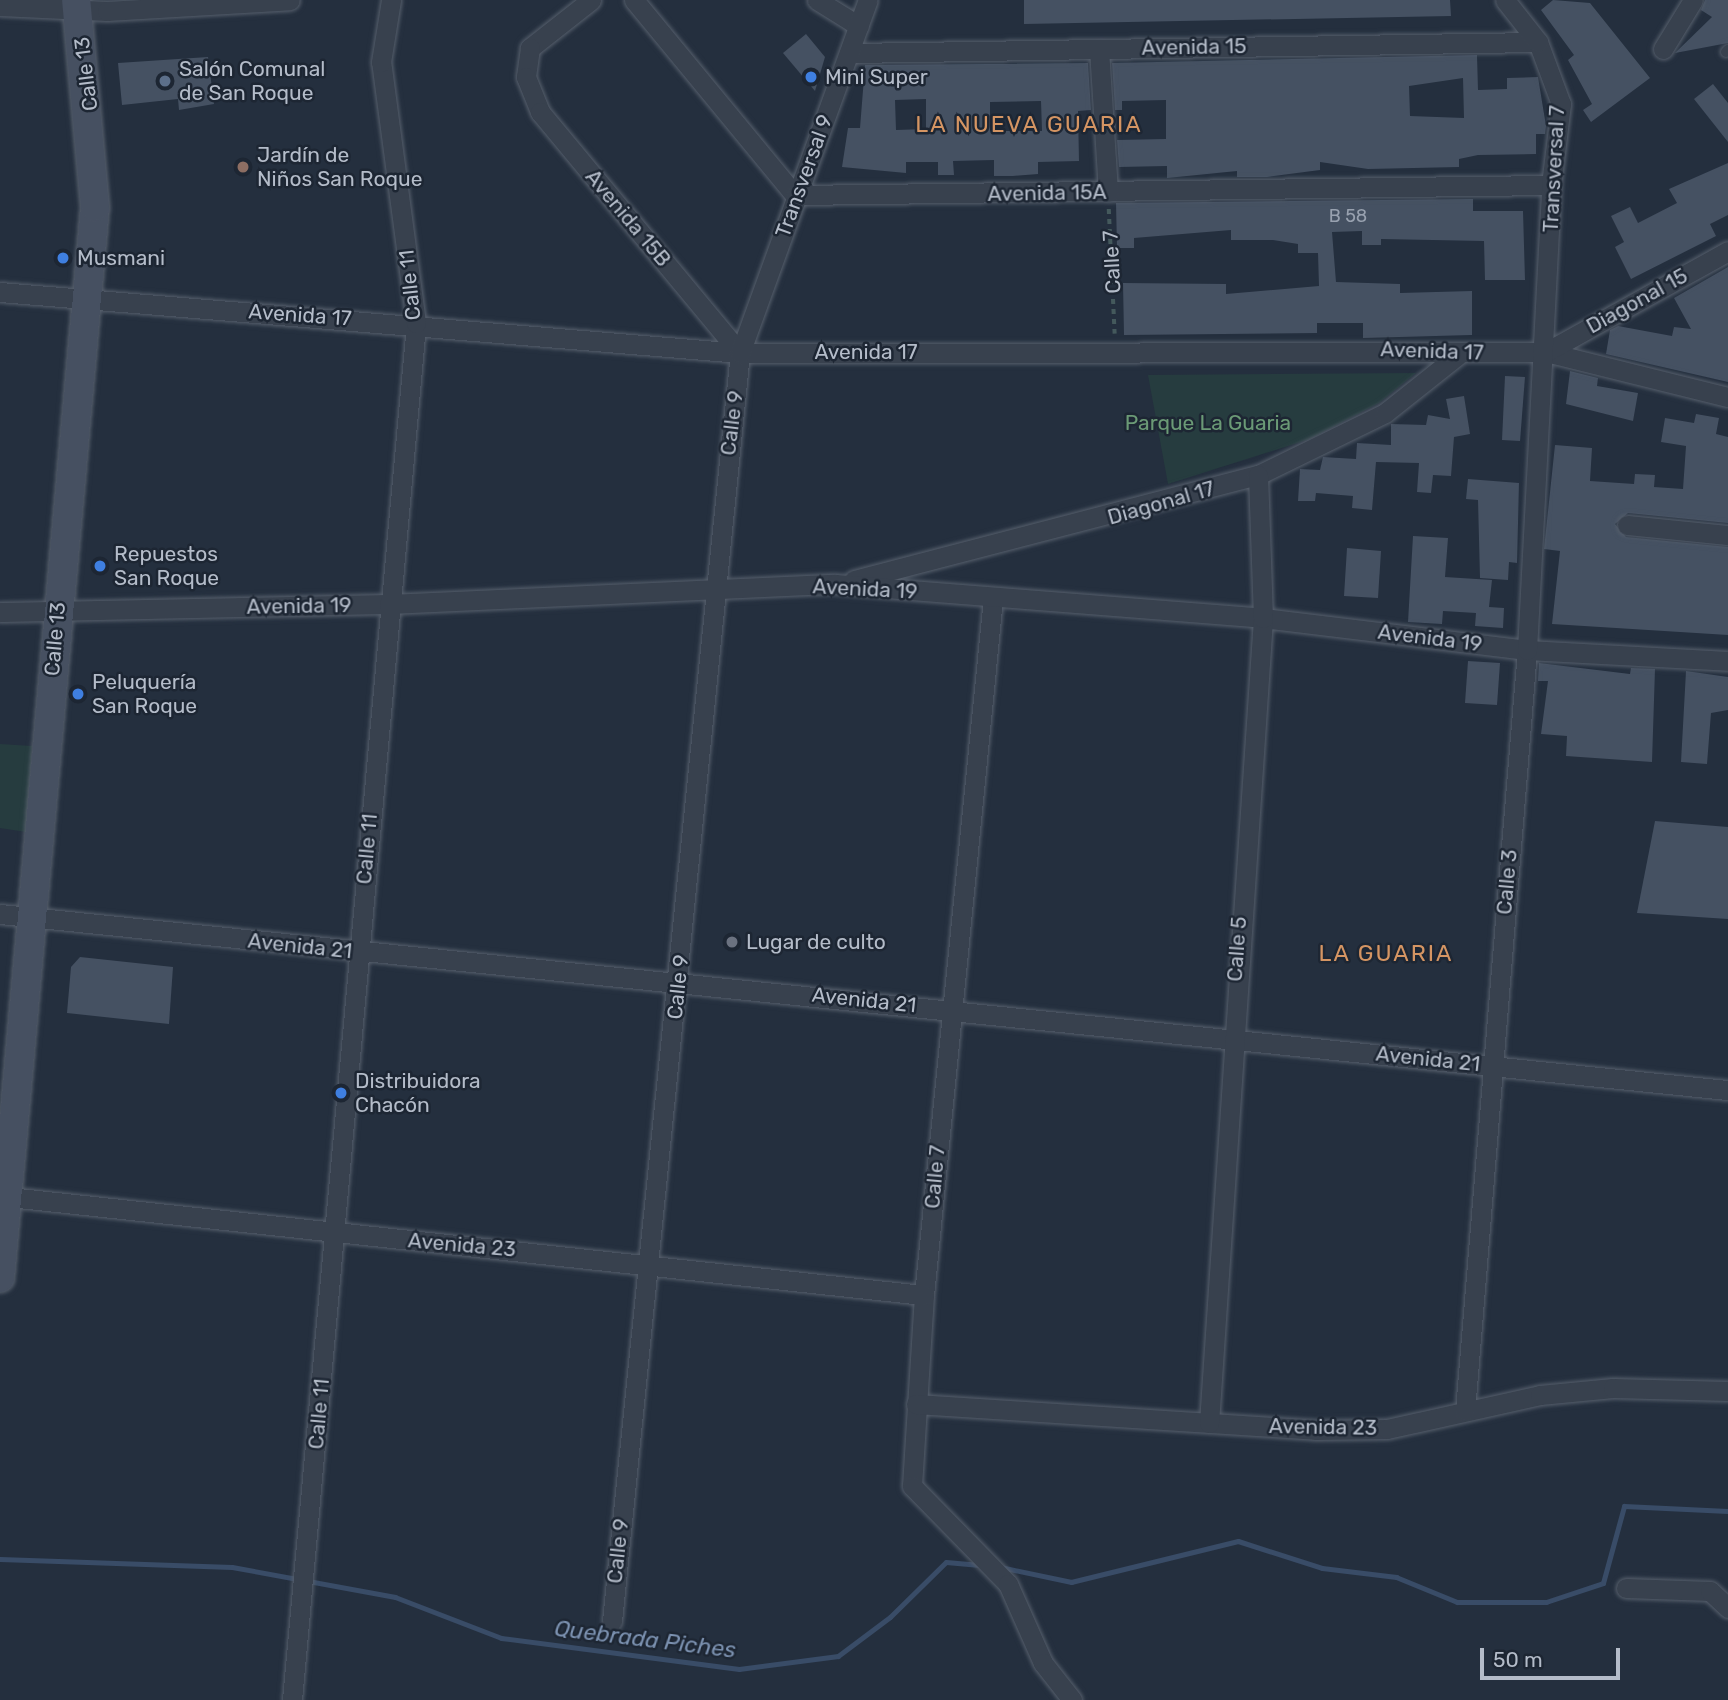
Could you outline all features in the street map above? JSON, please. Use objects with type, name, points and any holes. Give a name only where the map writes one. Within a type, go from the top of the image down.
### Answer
[{"type":"street","points":[[0,6],[290,0]]},
{"type":"street","name":"Calle 11","points":[[292,1700],[416,323],[382,62],[391,0]]},
{"type":"street","name":"Avenida 15B","points":[[591,0],[530,48],[526,77],[551,127],[740,353]]},
{"type":"street","points":[[634,0],[795,195]]},
{"type":"street","points":[[817,0],[859,26]]},
{"type":"street","name":"Transversal 9","points":[[740,353],[795,195],[851,53],[868,0]]},
{"type":"street","name":"Transversal 7","points":[[1505,0],[1538,42],[1562,104],[1551,185],[1546,352]]},
{"type":"street","points":[[1663,49],[1693,0]]},
{"type":"street","name":"Calle 13","points":[[0,1278],[3,1196],[33,917],[95,207],[77,5]]},
{"type":"street","name":"Avenida 15","points":[[851,53],[1538,42]]},
{"type":"street","points":[[1099,49],[1108,192]]},
{"type":"street","name":"Avenida 15A","points":[[795,195],[1551,185]]},
{"type":"street","name":"Diagonal 15","points":[[1546,352],[1728,251]]},
{"type":"street","name":"Avenida 17","points":[[0,292],[416,323],[740,353],[1420,349],[1458,355],[1546,352],[1728,397]]},
{"type":"street","name":"Calle 3","points":[[1465,1411],[1490,1065],[1527,650],[1546,352]]},
{"type":"street","name":"Calle 9","points":[[612,1621],[647,1261],[679,980],[712,590],[740,353]]},
{"type":"street","name":"Diagonal 17","points":[[835,584],[1258,475],[1385,413],[1458,355]]},
{"type":"street","name":"Calle 5","points":[[1209,1423],[1230,1039],[1263,618],[1258,475]]},
{"type":"street","points":[[1627,525],[1728,535]]},
{"type":"street","name":"Avenida 19","points":[[0,612],[389,604],[835,584],[1263,618],[1527,650],[1728,661]]},
{"type":"street","name":"Calle 7","points":[[993,598],[950,1009],[924,1295],[912,1486],[992,1562],[1008,1584],[1043,1663],[1072,1700]]},
{"type":"street","name":"Avenida 21","points":[[0,914],[358,952],[679,980],[1728,1090]]},
{"type":"street","name":"Avenida 23","points":[[3,1196],[334,1235],[647,1261],[924,1295]]},
{"type":"street","name":"Avenida 23","points":[[916,1404],[1209,1423],[1387,1429],[1465,1411],[1613,1388],[1728,1391]]},
{"type":"street","points":[[1626,1588],[1710,1591],[1728,1608]]},
{"type":"path","name":"Calle 7","points":[[1108,192],[1116,350]]},
{"type":"green space","name":"Parque La Guaria","points":[[1416,373],[1379,403],[1310,439],[1168,484],[1148,375]]},
{"type":"green space","points":[[0,744],[32,746],[26,832],[0,828]]},
{"type":"building","points":[[1024,0],[1450,0],[1451,16],[1024,24]]},
{"type":"building","points":[[1553,0],[1590,3],[1650,78],[1591,122],[1583,110],[1592,104],[1568,60],[1574,55],[1541,10]]},
{"type":"building","points":[[1705,0],[1728,0],[1728,43],[1675,53],[1712,17],[1701,10]]},
{"type":"building","name":"Mini Super","points":[[806,34],[825,57],[815,91],[783,53]]},
{"type":"building","points":[[1477,55],[1478,90],[1507,89],[1507,78],[1538,77],[1545,134],[1536,134],[1536,154],[1478,155],[1459,159],[1459,167],[1368,169],[1320,162],[1320,170],[1267,177],[1237,177],[1237,171],[1167,178],[1167,166],[1119,167],[1117,140],[1166,139],[1166,100],[1122,101],[1122,110],[1115,110],[1112,63]],"holes":[[[1463,78],[1464,118],[1410,116],[1409,86]]]},
{"type":"building","name":"Salón Comunal de San Roque","points":[[208,57],[214,104],[179,110],[178,99],[122,105],[118,63]]},
{"type":"building","points":[[1088,63],[1091,110],[1078,111],[1079,161],[1038,162],[1038,174],[1013,176],[994,176],[994,160],[953,161],[954,175],[938,175],[938,162],[906,162],[906,173],[842,167],[848,128],[860,128],[865,65]],"holes":[[[926,99],[926,129],[896,130],[895,100]],[[1041,101],[1042,131],[990,131],[990,102]]]},
{"type":"building","points":[[1713,84],[1728,103],[1728,142],[1694,99]]},
{"type":"building","points":[[1728,163],[1728,215],[1710,224],[1716,236],[1631,279],[1615,247],[1624,242],[1611,216],[1630,207],[1638,223],[1677,203],[1669,189]]},
{"type":"building","points":[[1473,199],[1473,211],[1523,211],[1525,280],[1485,280],[1484,241],[1381,239],[1381,245],[1362,245],[1362,231],[1332,232],[1336,282],[1400,284],[1400,293],[1472,291],[1472,335],[1363,338],[1363,323],[1317,323],[1317,333],[1124,335],[1123,283],[1226,284],[1226,294],[1319,286],[1318,253],[1298,253],[1298,244],[1273,240],[1231,240],[1231,230],[1134,238],[1134,248],[1117,248],[1116,203]]},
{"type":"building","points":[[1728,267],[1728,382],[1606,354],[1610,330],[1618,326],[1672,336],[1674,327],[1691,329],[1674,298]]},
{"type":"building","points":[[1570,371],[1598,378],[1597,386],[1638,393],[1633,421],[1566,404]]},
{"type":"building","points":[[1505,376],[1525,377],[1520,441],[1502,440]]},
{"type":"building","points":[[1464,396],[1470,434],[1454,437],[1451,476],[1433,475],[1431,493],[1417,492],[1419,463],[1376,462],[1372,510],[1352,508],[1353,496],[1316,493],[1315,501],[1298,501],[1300,469],[1320,470],[1323,457],[1356,459],[1357,443],[1391,445],[1391,424],[1426,425],[1428,415],[1450,419],[1446,399]]},
{"type":"building","points":[[1696,414],[1719,418],[1716,434],[1728,437],[1728,523],[1628,513],[1615,524],[1626,537],[1728,547],[1728,635],[1552,624],[1560,551],[1544,549],[1555,445],[1592,448],[1590,481],[1634,484],[1635,474],[1655,475],[1654,487],[1683,489],[1686,446],[1661,442],[1665,418],[1694,423]]},
{"type":"building","points":[[1468,479],[1519,483],[1517,563],[1509,562],[1508,580],[1480,578],[1478,500],[1466,499]]},
{"type":"building","points":[[1413,536],[1448,538],[1445,577],[1492,580],[1489,607],[1504,608],[1503,628],[1475,626],[1476,613],[1443,611],[1442,624],[1408,622]]},
{"type":"building","points":[[1347,548],[1381,551],[1378,598],[1344,596]]},
{"type":"building","points":[[1468,661],[1500,663],[1497,705],[1465,703]]},
{"type":"building","points":[[1539,663],[1630,674],[1631,668],[1655,669],[1652,762],[1566,756],[1567,736],[1541,734],[1548,681],[1538,681]]},
{"type":"building","points":[[1686,671],[1728,677],[1728,710],[1711,713],[1707,764],[1681,762]]},
{"type":"building","points":[[1655,821],[1728,827],[1728,919],[1637,913]]},
{"type":"building","points":[[80,957],[173,967],[169,1024],[67,1013],[71,967]]},
{"type":"waterway","name":"Quebrada Piches","points":[[1000,1567],[1071,1582],[1238,1541],[1322,1568],[1396,1577],[1457,1602],[1546,1602],[1603,1583],[1624,1506],[1728,1511]]},
{"type":"waterway","name":"Quebrada Piches","points":[[0,1559],[232,1567],[395,1597],[501,1638],[739,1669],[838,1656],[890,1617],[946,1562],[980,1565]]},
{"type":"place","name":"Mini Super","points":[[811,77]]},
{"type":"place","name":"Salón Comunal de San Roque","points":[[165,81]]},
{"type":"place","name":"Jardín de Niños San Roque","points":[[243,167]]},
{"type":"place","name":"Musmani","points":[[63,258]]},
{"type":"place","name":"Repuestos San Roque","points":[[100,566]]},
{"type":"place","name":"Peluquería San Roque","points":[[78,694]]},
{"type":"place","name":"Lugar de culto","points":[[732,942]]},
{"type":"place","name":"Distribuidora Chacón","points":[[341,1093]]},
{"type":"district","name":"LA NUEVA GUARIA","points":[[1029,124]]},
{"type":"district","name":"LA GUARIA","points":[[1386,953]]}]
